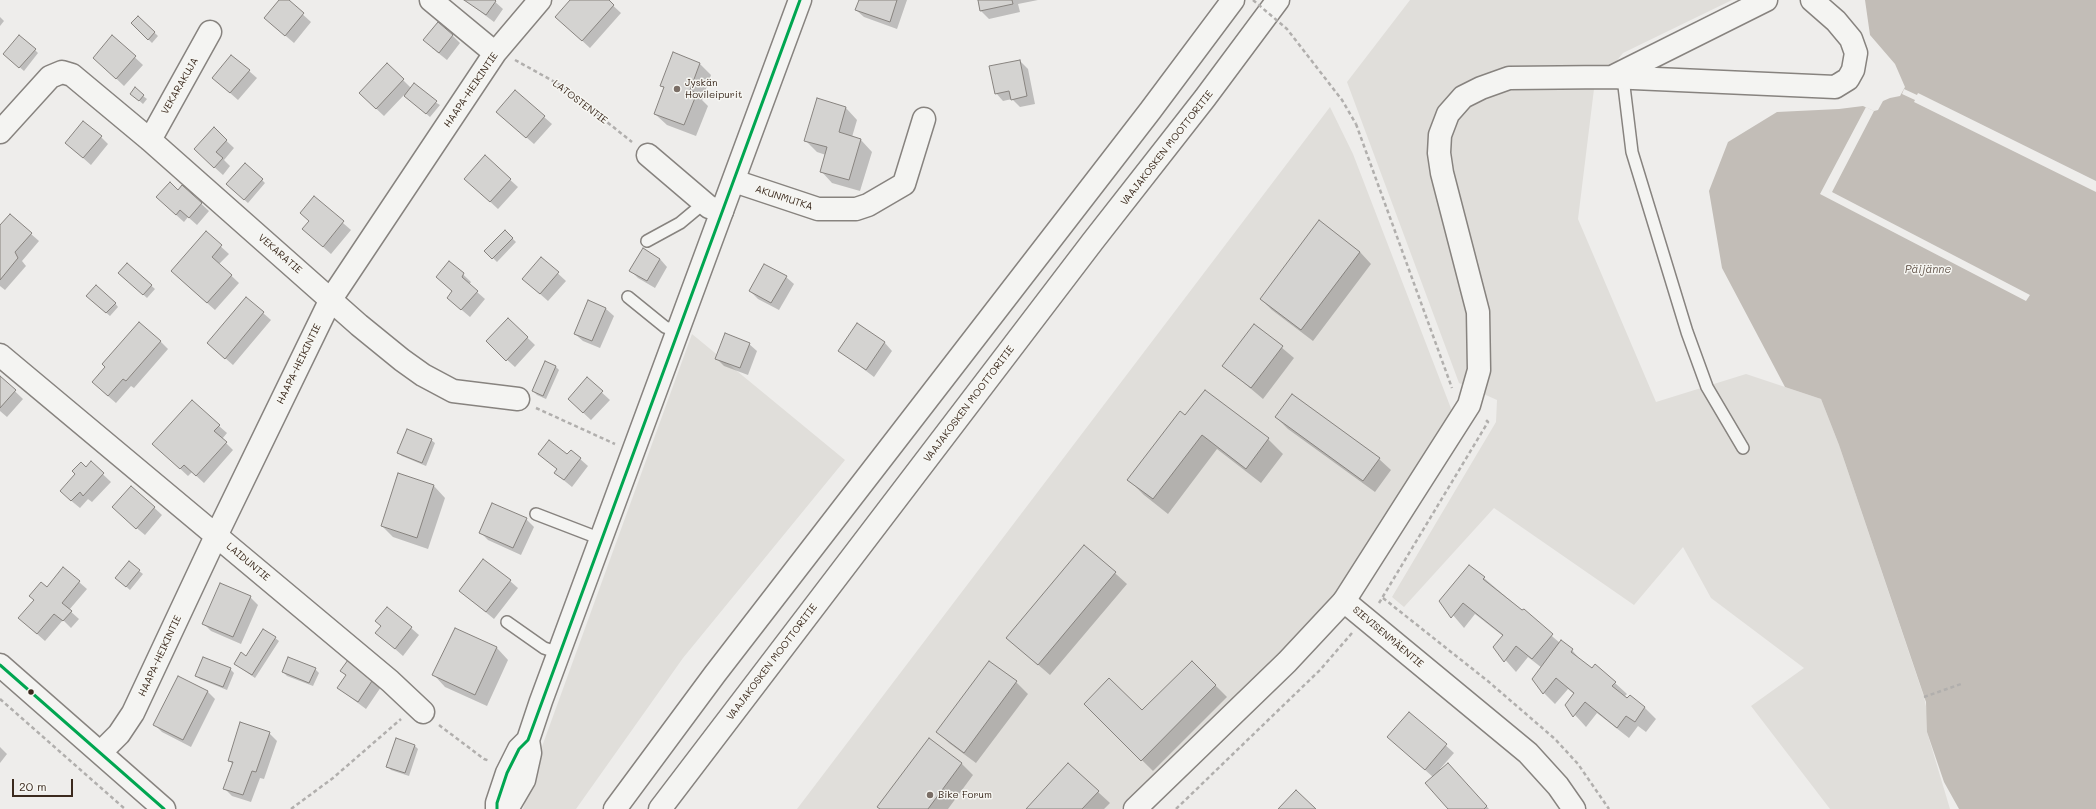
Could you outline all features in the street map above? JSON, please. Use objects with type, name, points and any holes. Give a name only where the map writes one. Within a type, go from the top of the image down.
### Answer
[{"type":"main road","points":[[431,0],[495,53]]},
{"type":"main road","name":"HAAPA-HEIKINTIE","points":[[101,752],[119,734],[133,713],[216,536],[332,299],[495,53],[540,0]]},
{"type":"main road","points":[[497,809],[497,803],[507,773],[519,749],[528,740],[677,331],[713,207],[734,181],[800,0]]},
{"type":"main road","points":[[615,809],[715,674],[1150,111],[1233,0]]},
{"type":"main road","name":"VAAJAKOSKEN MOOTTORITIE","points":[[660,809],[1093,241],[1201,104],[1278,0]]},
{"type":"main road","points":[[1617,77],[1766,0]]},
{"type":"main road","points":[[1344,601],[1469,405],[1479,370],[1478,312],[1442,173],[1439,153],[1440,135],[1448,114],[1463,97],[1481,88],[1509,78],[1617,77],[1835,87],[1848,79],[1853,70],[1856,52],[1851,39],[1836,21],[1812,0]]},
{"type":"main road","name":"VEKARAKUJA","points":[[150,140],[210,32]]},
{"type":"main road","name":"VEKARATIE","points":[[0,132],[50,77],[62,72],[72,74],[332,299],[359,325],[402,360],[453,390],[518,399]]},
{"type":"main road","name":"AKUNMUTKA","points":[[734,181],[818,208],[856,209],[868,205],[904,184],[924,119]]},
{"type":"main road","points":[[648,155],[713,207]]},
{"type":"main road","name":"LAIDUNTIE","points":[[0,355],[390,680],[419,708]]},
{"type":"main road","name":"SIEVISENMÄENTIE","points":[[1135,809],[1287,662],[1344,601],[1528,753],[1558,786],[1574,809]]},
{"type":"main road","points":[[0,665],[101,752],[164,809]]},
{"type":"main road","points":[[507,809],[524,780],[530,752],[528,740]]},
{"type":"lane","points":[[1617,77],[1632,152],[1687,332],[1707,387],[1743,448]]},
{"type":"lane","points":[[647,241],[680,222],[713,207]]},
{"type":"lane","points":[[628,297],[665,327],[677,331]]},
{"type":"lane","points":[[536,514],[601,539]]},
{"type":"lane","points":[[507,622],[544,648],[559,653]]},
{"type":"path","points":[[1253,0],[1287,30],[1342,100],[1356,124],[1451,387],[1469,405]]},
{"type":"path","name":"LATOSTENTIE","points":[[495,53],[511,58],[562,86],[648,155]]},
{"type":"path","points":[[518,399],[602,440],[621,446]]},
{"type":"path","points":[[1384,598],[1489,682],[1555,739],[1578,764],[1609,809]]},
{"type":"path","points":[[1924,697],[1961,684]]},
{"type":"path","points":[[0,699],[125,809]]},
{"type":"path","points":[[291,809],[364,753],[398,723],[419,708],[484,759],[491,762]]},
{"type":"shaded area","points":[[1410,0],[1732,0],[1623,53],[1594,89],[1578,219],[1656,402],[1746,374],[1821,399],[1839,445],[1924,697],[1928,716],[1927,732],[1950,809],[1830,809],[1751,706],[1804,668],[1711,598],[1683,547],[1634,605],[1494,508],[1404,607],[1392,597],[1496,422],[1497,400],[1459,383],[1347,82]]},
{"type":"shaded area","points":[[1330,107],[1353,154],[1452,411],[1335,593],[1279,655],[1121,809],[797,809]]},
{"type":"shaded area","points":[[692,334],[845,460],[683,658],[576,809],[523,809],[536,763]]},
{"type":"water","name":"Päijänne","points":[[1865,0],[2096,0],[2096,809],[1959,809],[1944,782],[1927,732],[1926,702],[1839,445],[1821,399],[1785,387],[1722,268],[1709,191],[1728,142],[1777,112],[1839,109],[1863,106],[1874,111],[1878,110],[1883,101],[1900,96],[1905,87],[1895,64],[1870,35]]},
{"type":"pier","points":[[1904,89],[1917,95],[1918,93],[2096,181],[2096,192],[1914,102],[1915,100],[1902,94]]},
{"type":"pier","points":[[1866,107],[1874,111],[1832,192],[2030,295],[2026,301],[1820,194]]},
{"type":"building","points":[[279,0],[289,0],[304,13],[285,36],[264,18]]},
{"type":"building","points":[[464,0],[495,0],[496,1],[486,15]]},
{"type":"building","points":[[570,0],[609,0],[614,5],[582,41],[555,17]]},
{"type":"building","points":[[859,0],[897,0],[890,22],[855,10]]},
{"type":"building","points":[[978,0],[1012,0],[1013,4],[980,11]]},
{"type":"building","points":[[138,16],[155,32],[148,40],[131,23]]},
{"type":"building","points":[[438,22],[453,35],[439,53],[423,40]]},
{"type":"building","points":[[19,35],[36,49],[19,68],[3,54]]},
{"type":"building","points":[[112,35],[136,56],[116,79],[93,58]]},
{"type":"building","name":"Jyskän Hovileipurit","points":[[673,52],[700,63],[690,90],[697,93],[684,125],[654,114],[664,87],[660,86]]},
{"type":"building","points":[[231,55],[250,70],[230,93],[212,78]]},
{"type":"building","points":[[1020,60],[1027,96],[1011,100],[1009,91],[995,94],[989,66]]},
{"type":"building","points":[[387,63],[404,79],[376,109],[359,93]]},
{"type":"building","points":[[414,83],[437,101],[426,114],[404,96]]},
{"type":"building","points":[[135,87],[144,95],[139,101],[130,94]]},
{"type":"building","points":[[515,90],[545,116],[526,138],[496,112]]},
{"type":"building","points":[[817,98],[846,107],[839,132],[861,139],[849,180],[820,172],[827,147],[804,141]]},
{"type":"building","points":[[83,121],[102,136],[83,158],[65,143]]},
{"type":"building","points":[[214,127],[227,140],[216,152],[223,158],[214,168],[194,149]]},
{"type":"building","points":[[485,155],[511,179],[490,202],[464,179]]},
{"type":"building","points":[[245,163],[263,179],[244,200],[226,184]]},
{"type":"building","points":[[170,182],[178,190],[182,185],[202,203],[189,218],[180,210],[176,215],[156,197]]},
{"type":"building","points":[[314,196],[344,221],[323,247],[302,229],[309,221],[300,213]]},
{"type":"building","points":[[10,214],[32,233],[15,252],[18,258],[0,280],[0,225]]},
{"type":"building","points":[[1319,220],[1360,252],[1301,330],[1260,299]]},
{"type":"building","points":[[505,230],[513,238],[492,259],[484,251]]},
{"type":"building","points":[[206,231],[222,245],[212,257],[232,275],[207,303],[171,271]]},
{"type":"building","points":[[643,248],[660,259],[647,281],[629,271]]},
{"type":"building","points":[[541,257],[559,272],[540,294],[522,279]]},
{"type":"building","points":[[449,261],[464,273],[462,277],[478,291],[461,310],[447,298],[452,291],[436,277]]},
{"type":"building","points":[[127,263],[152,285],[143,295],[118,273]]},
{"type":"building","points":[[764,264],[787,276],[771,303],[749,291]]},
{"type":"building","points":[[96,285],[116,303],[106,313],[86,296]]},
{"type":"building","points":[[246,297],[264,312],[225,359],[207,343]]},
{"type":"building","points":[[588,300],[606,308],[592,341],[574,334]]},
{"type":"building","points":[[508,318],[528,337],[506,361],[486,341]]},
{"type":"building","points":[[139,322],[161,341],[126,381],[123,379],[108,396],[92,382],[105,367],[102,364]]},
{"type":"building","points":[[857,323],[885,342],[866,370],[838,351]]},
{"type":"building","points":[[1254,324],[1283,346],[1251,388],[1222,366]]},
{"type":"building","points":[[725,333],[750,343],[740,368],[715,359]]},
{"type":"building","points":[[545,361],[556,366],[543,396],[532,391]]},
{"type":"building","points":[[0,376],[16,390],[0,408]]},
{"type":"building","points":[[587,377],[603,391],[583,413],[568,399]]},
{"type":"building","points":[[1205,390],[1269,438],[1246,469],[1202,435],[1153,499],[1127,480],[1180,411],[1185,415]]},
{"type":"building","points":[[1292,394],[1380,458],[1363,481],[1275,417]]},
{"type":"building","points":[[192,400],[220,425],[214,431],[227,442],[196,476],[184,465],[180,469],[152,444]]},
{"type":"building","points":[[407,429],[432,439],[422,463],[397,453]]},
{"type":"building","points":[[549,440],[567,454],[571,450],[581,458],[564,480],[554,473],[557,469],[538,454]]},
{"type":"building","points":[[91,461],[104,473],[83,496],[80,492],[71,501],[60,491],[75,474],[72,471],[81,462],[86,467]]},
{"type":"building","points":[[398,473],[434,485],[417,538],[381,526]]},
{"type":"building","points":[[131,486],[155,507],[136,529],[112,507]]},
{"type":"building","points":[[492,503],[527,518],[513,548],[479,533]]},
{"type":"building","points":[[1084,545],[1116,572],[1038,665],[1006,638]]},
{"type":"building","points":[[483,559],[511,580],[486,612],[459,591]]},
{"type":"building","points":[[129,561],[140,570],[126,587],[115,578]]},
{"type":"building","points":[[1469,565],[1485,577],[1483,579],[1522,610],[1524,609],[1553,634],[1532,659],[1516,646],[1504,662],[1493,647],[1503,635],[1463,603],[1451,618],[1439,601]]},
{"type":"building","points":[[63,567],[80,581],[62,603],[72,611],[63,621],[54,614],[37,634],[18,618],[34,600],[29,596],[41,582],[47,587]]},
{"type":"building","points":[[220,583],[251,596],[233,637],[202,624]]},
{"type":"building","points":[[387,607],[412,627],[395,649],[375,633],[381,626],[375,621]]},
{"type":"building","points":[[455,628],[497,647],[475,695],[432,675]]},
{"type":"building","points":[[263,629],[276,637],[252,675],[234,664],[241,652],[246,656]]},
{"type":"building","points":[[1561,640],[1573,649],[1571,652],[1592,668],[1595,664],[1616,682],[1612,686],[1627,698],[1630,695],[1645,707],[1635,722],[1626,716],[1617,728],[1585,702],[1573,717],[1565,705],[1574,693],[1556,678],[1543,694],[1532,679]]},
{"type":"building","points":[[203,657],[231,668],[223,687],[195,676]]},
{"type":"building","points":[[288,657],[316,668],[309,683],[282,672]]},
{"type":"building","points":[[348,660],[374,678],[358,702],[337,688],[346,675],[340,671]]},
{"type":"building","points":[[989,661],[1017,681],[964,753],[936,732]]},
{"type":"building","points":[[1192,661],[1216,685],[1141,761],[1084,704],[1109,678],[1142,710]]},
{"type":"building","points":[[178,676],[208,691],[183,740],[153,725]]},
{"type":"building","points":[[1409,712],[1447,744],[1425,770],[1387,737]]},
{"type":"building","points":[[240,722],[270,732],[256,772],[252,771],[243,795],[223,789],[233,762],[228,761]]},
{"type":"building","points":[[396,738],[415,745],[405,773],[386,767]]},
{"type":"building","points":[[929,738],[962,763],[928,809],[880,809],[877,807]]},
{"type":"building","points":[[1068,763],[1099,791],[1082,809],[1026,809]]},
{"type":"building","points":[[1448,763],[1487,806],[1484,809],[1448,809],[1425,783]]},
{"type":"building","points":[[1296,790],[1316,809],[1278,809]]},
{"type":"transit line","points":[[497,809],[497,803],[507,773],[519,749],[528,740],[800,0]]},
{"type":"transit line","points":[[0,665],[164,809]]},
{"type":"place","name":"Jyskän Hovileipurit","points":[[677,89]]},
{"type":"place","name":"Bike Forum","points":[[930,795]]}]
